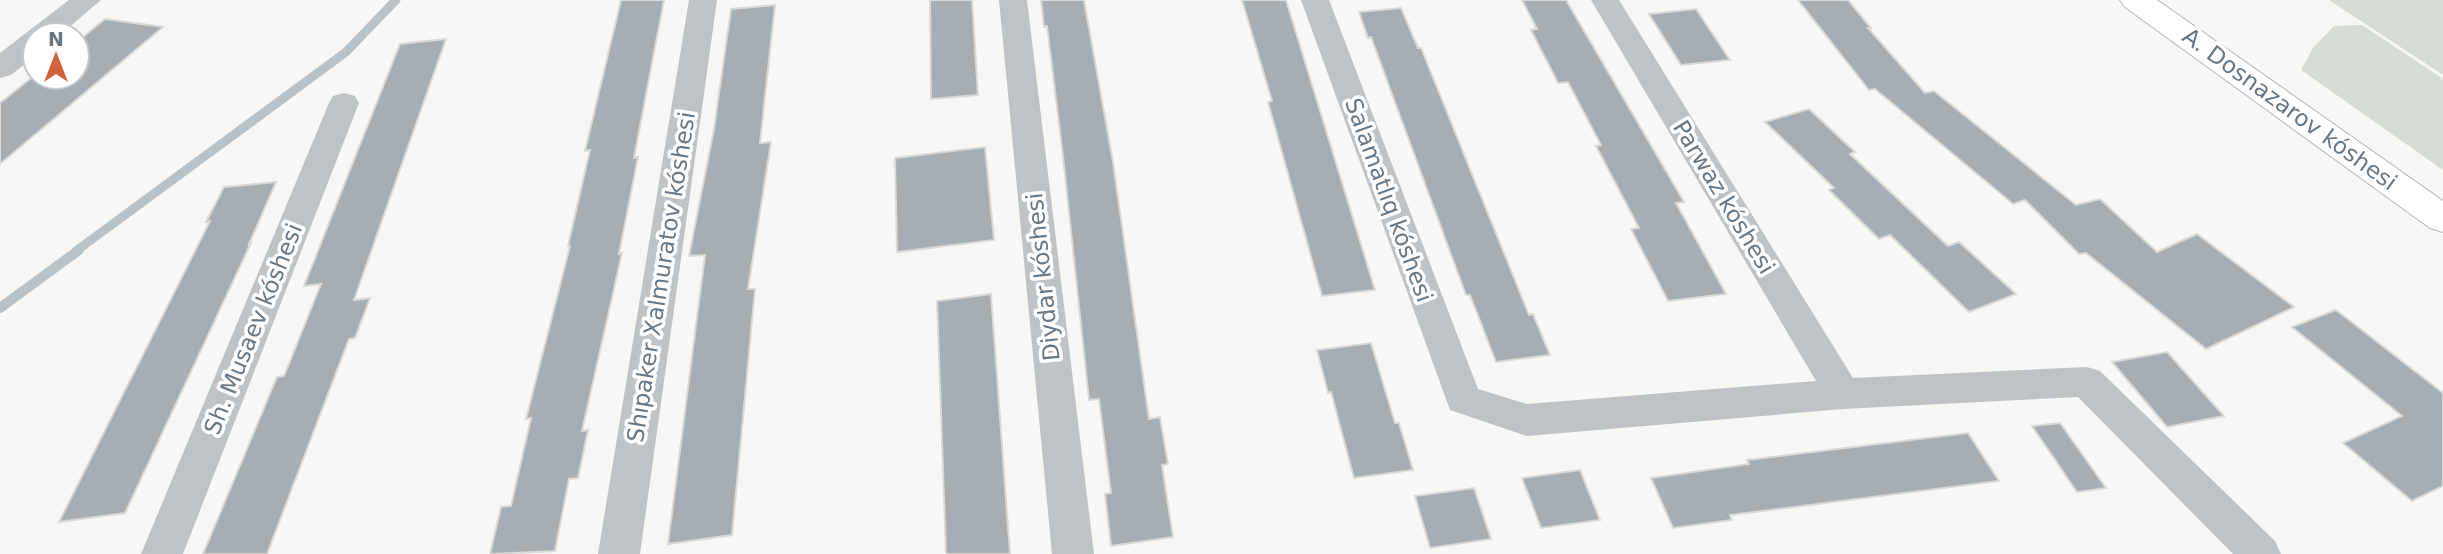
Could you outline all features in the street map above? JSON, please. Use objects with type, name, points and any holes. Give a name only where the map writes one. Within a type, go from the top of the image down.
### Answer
[{"type":"main road","name":"A. Dosnazarov kóshesi","points":[[2136,0],[2443,219]]},
{"type":"street","points":[[60,21],[87,0]]},
{"type":"street","name":"Shıpaker Xalmuratov kóshesi","points":[[619,554],[703,0]]},
{"type":"street","name":"Diydar kóshesi","points":[[1013,0],[1073,554]]},
{"type":"street","name":"Salamatlıq kóshesi","points":[[1315,0],[1463,399],[1527,420],[1843,394]]},
{"type":"street","name":"Parwaz kóshesi","points":[[1605,0],[1843,394]]},
{"type":"street","points":[[0,68],[21,52]]},
{"type":"street","name":"Sh. Musaev kóshesi","points":[[162,554],[344,103]]},
{"type":"street","points":[[1843,394],[2087,382],[2260,554]]},
{"type":"shaded area","points":[[2329,0],[2443,0],[2443,75]]},
{"type":"shaded area","points":[[2362,25],[2443,79],[2443,170],[2301,70],[2313,48],[2334,26]]},
{"type":"building","points":[[621,0],[664,0],[634,158],[638,157],[619,254],[622,253],[582,431],[588,430],[578,478],[569,479],[555,551],[490,554],[501,507],[511,506],[531,418],[526,419],[570,246],[590,150],[585,151]]},
{"type":"building","points":[[930,0],[972,0],[978,95],[931,99]]},
{"type":"building","points":[[1041,0],[1084,0],[1113,162],[1149,419],[1160,417],[1168,464],[1162,465],[1173,537],[1111,546],[1105,494],[1111,493],[1099,399],[1089,400],[1063,156],[1047,26],[1044,27]]},
{"type":"building","points":[[1242,0],[1286,0],[1375,290],[1322,296],[1268,102],[1272,101]]},
{"type":"building","points":[[1522,0],[1566,0],[1684,202],[1676,203],[1726,294],[1668,301],[1631,229],[1639,228],[1596,146],[1601,145],[1568,82],[1558,83],[1531,30],[1537,29]]},
{"type":"building","points":[[1798,0],[1848,0],[1871,28],[1868,28],[1925,93],[1934,91],[2076,205],[2100,199],[2157,252],[2197,234],[2294,307],[2206,349],[2086,253],[2079,254],[2025,200],[2013,204],[1875,89],[1869,90]]},
{"type":"building","points":[[775,5],[760,143],[771,142],[748,289],[755,289],[732,535],[668,544],[705,255],[689,256],[714,129],[731,9]]},
{"type":"building","points":[[1401,8],[1418,48],[1421,48],[1529,315],[1533,314],[1550,355],[1496,362],[1470,295],[1466,295],[1371,37],[1368,38],[1359,12]]},
{"type":"building","points":[[1696,9],[1730,60],[1681,65],[1649,14]]},
{"type":"building","points":[[105,19],[163,27],[91,88],[91,30]]},
{"type":"building","points":[[446,39],[354,300],[370,298],[355,338],[349,339],[267,554],[203,554],[277,377],[284,376],[321,284],[304,286],[400,44]]},
{"type":"building","points":[[21,86],[21,91],[87,91],[0,164],[0,103]]},
{"type":"building","points":[[1809,109],[1855,152],[1850,154],[1948,246],[1959,242],[2016,294],[1969,312],[1890,235],[1879,239],[1829,190],[1834,188],[1765,122]]},
{"type":"building","points":[[985,147],[994,240],[897,252],[895,158]]},
{"type":"building","points":[[276,182],[249,244],[251,243],[125,513],[59,522],[210,221],[206,222],[224,187]]},
{"type":"building","points":[[991,294],[1010,554],[946,554],[937,301]]},
{"type":"building","points":[[2336,310],[2443,393],[2443,486],[2412,501],[2343,443],[2402,416],[2292,327]]},
{"type":"building","points":[[1371,343],[1395,423],[1399,423],[1413,470],[1354,478],[1317,350]]},
{"type":"building","points":[[2167,352],[2224,416],[2167,427],[2112,362]]},
{"type":"building","points":[[2060,423],[2106,488],[2077,492],[2032,426]]},
{"type":"building","points":[[1968,433],[1999,481],[1730,515],[1732,520],[1673,528],[1651,478],[1749,464],[1747,460]]},
{"type":"building","points":[[1580,470],[1600,520],[1541,528],[1522,478]]},
{"type":"building","points":[[1474,488],[1491,539],[1430,548],[1415,496]]},
{"type":"waterway","points":[[76,251],[346,52],[396,0]]},
{"type":"waterway","points":[[0,308],[79,250]]}]
